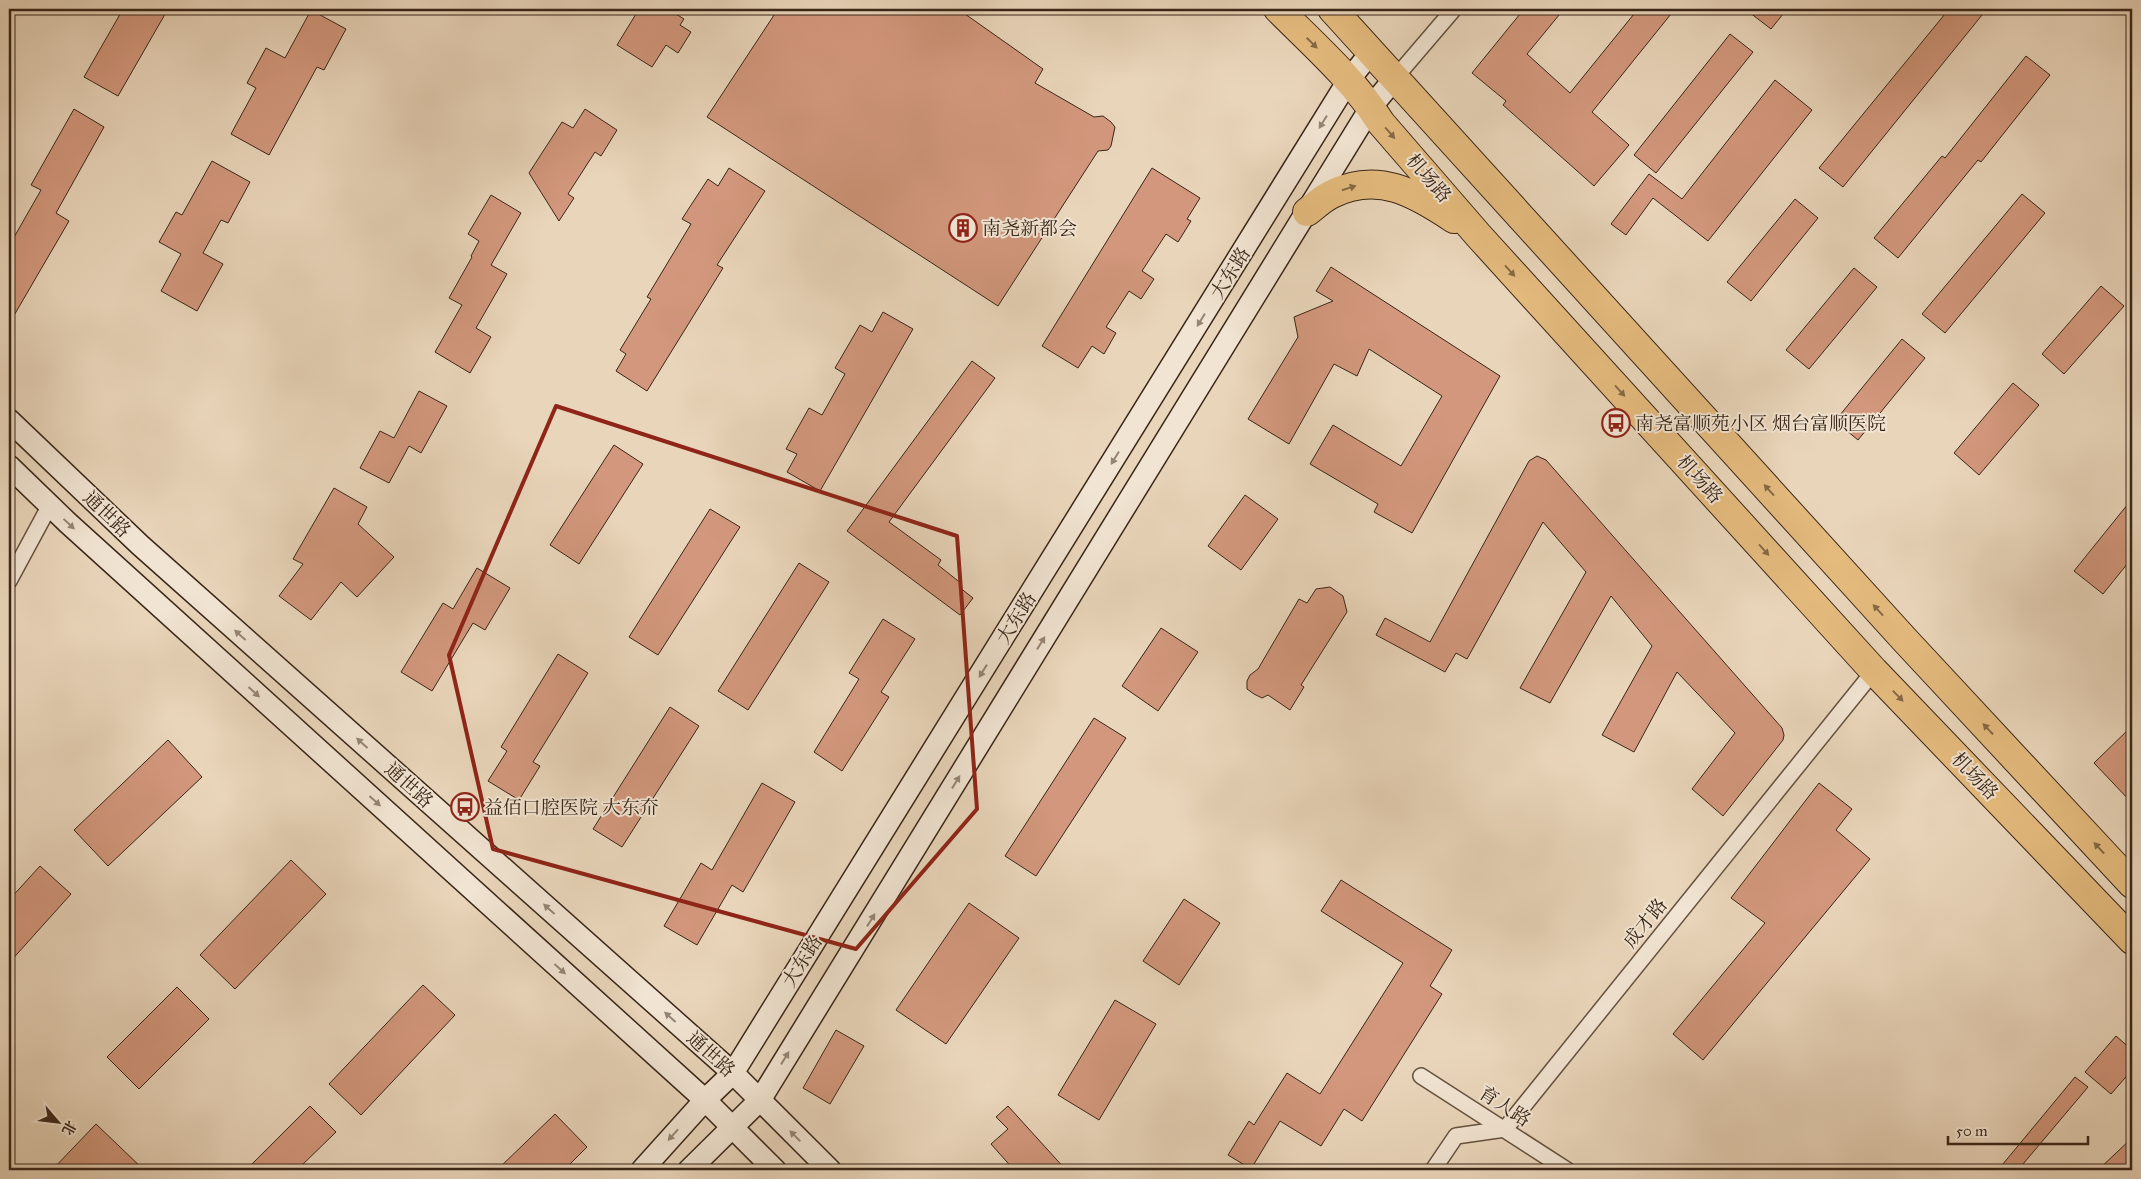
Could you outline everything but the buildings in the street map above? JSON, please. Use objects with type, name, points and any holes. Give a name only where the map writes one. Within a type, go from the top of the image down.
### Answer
[{"type":"highway","name":"机场路","points":[[1278,9],[1348,81],[1371,107],[1381,123],[1478,235],[1874,671],[2132,940]]},
{"type":"highway","points":[[1332,9],[1904,639],[2132,884]]},
{"type":"highway","points":[[1307,212],[1332,194],[1358,185],[1385,184],[1414,195],[1478,235]]},
{"type":"street","points":[[1395,78],[1454,9]]},
{"type":"street","name":"大东路","points":[[642,1170],[705,1100],[733,1073],[1348,81],[1372,51]]},
{"type":"street","name":"大东路","points":[[689,1170],[760,1100],[1371,107],[1395,78]]},
{"type":"street","name":"通世路","points":[[9,420],[140,545],[733,1073],[830,1170]]},
{"type":"street","name":"通世路","points":[[9,466],[705,1100],[775,1170]]},
{"type":"street","points":[[9,581],[50,505]]},
{"type":"street","name":"成才路","points":[[1505,1129],[1874,671]]},
{"type":"street","name":"育人路","points":[[1422,1076],[1567,1170]]},
{"type":"street","points":[[1433,1170],[1456,1136],[1505,1129]]},
{"type":"highlighted area","points":[[556,406],[957,536],[977,809],[856,949],[493,849],[449,655]]},
{"type":"place","name":"南尧新都会","points":[[963,228]]},
{"type":"place","name":"南尧富顺苑小区 烟台富顺医院","points":[[1616,423]]},
{"type":"place","name":"益佰口腔医院 大东夼","points":[[465,807]]}]
